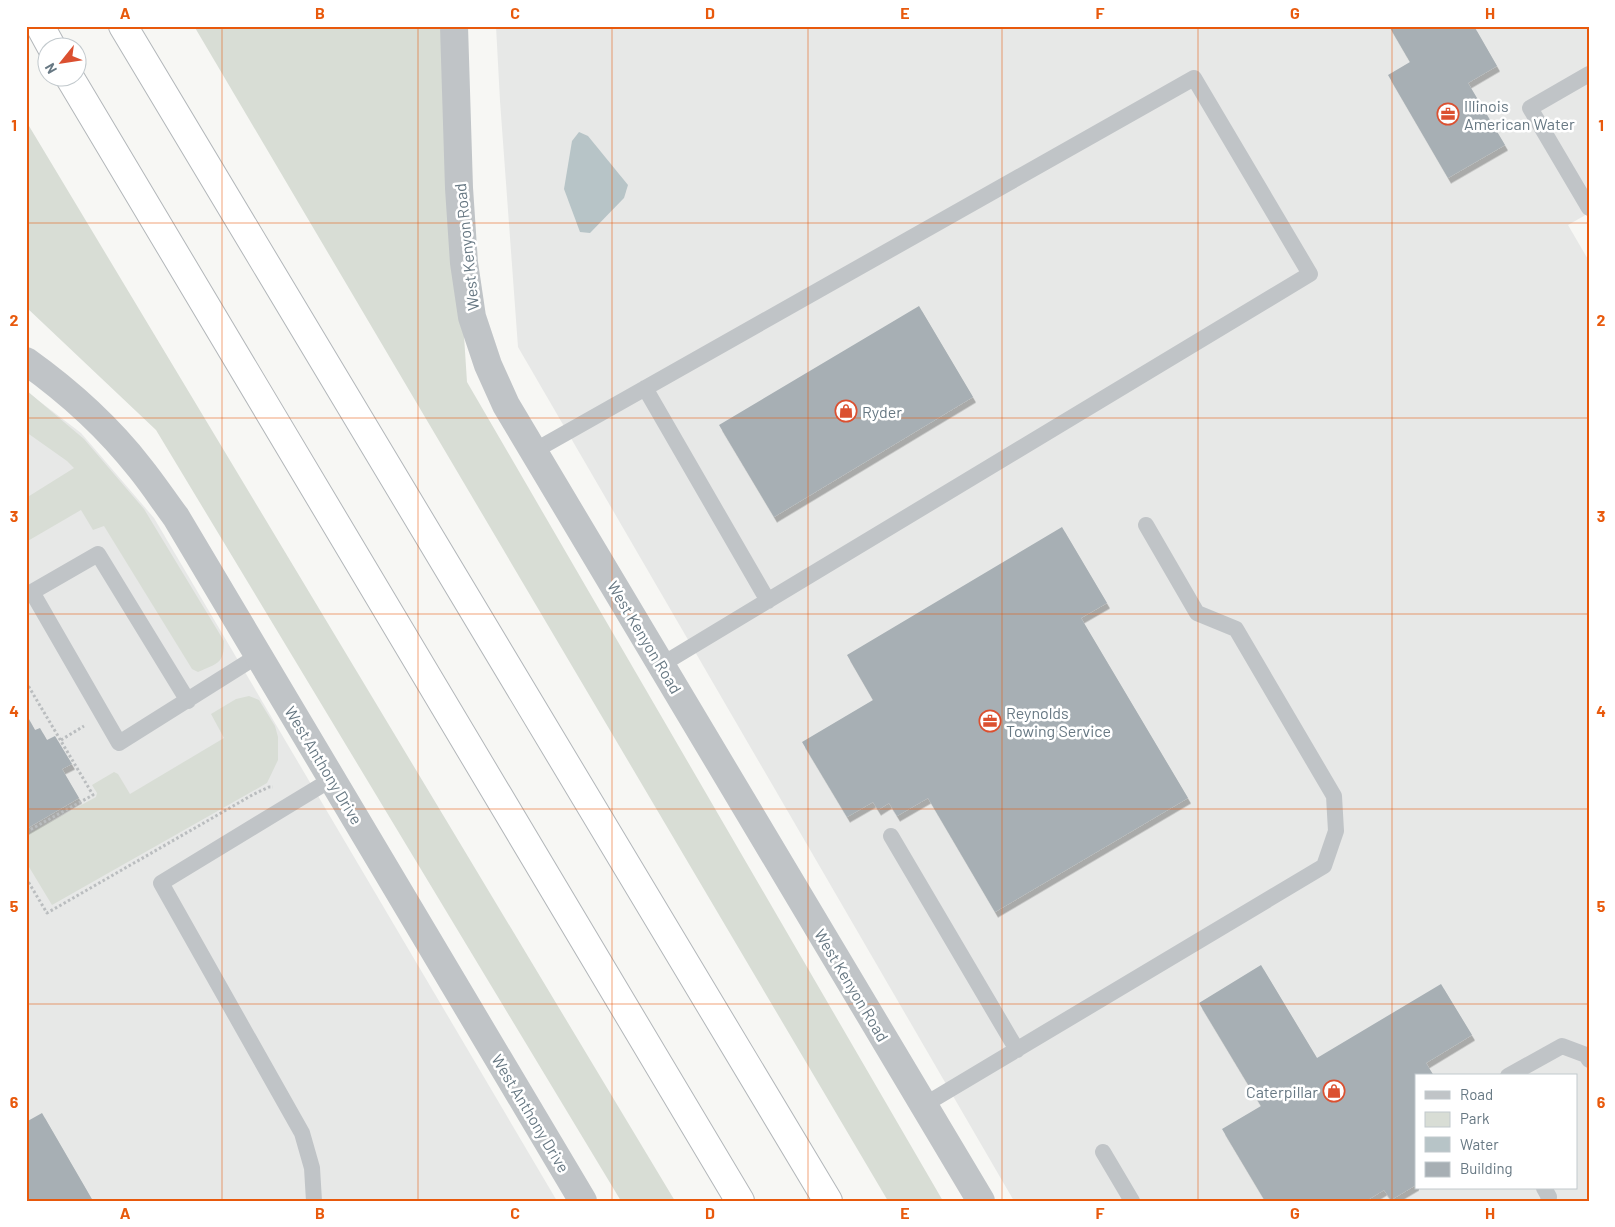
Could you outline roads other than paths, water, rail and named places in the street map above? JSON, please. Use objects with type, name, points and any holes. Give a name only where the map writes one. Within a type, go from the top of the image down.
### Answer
[{"type":"highway","points":[[40,26],[47,38]]},
{"type":"highway","points":[[123,26],[828,1201]]},
{"type":"highway","points":[[76,88],[740,1201]]},
{"type":"street","name":"West Kenyon Road","points":[[454,26],[459,188],[464,263],[472,317],[488,365],[506,405],[981,1201]]},
{"type":"street","name":"West Anthony Drive","points":[[26,361],[50,378],[99,422],[140,468],[176,517],[583,1201]]},
{"type":"lane","points":[[1589,74],[1530,108],[1589,208]]},
{"type":"lane","points":[[534,451],[1194,78],[1310,274],[661,665]]},
{"type":"lane","points":[[645,388],[768,601]]},
{"type":"lane","points":[[924,1105],[1324,866],[1336,831],[1334,796],[1236,629],[1197,613],[1146,525]]},
{"type":"lane","points":[[188,701],[98,554],[32,592],[119,743],[188,701],[259,655]]},
{"type":"lane","points":[[314,1201],[312,1168],[302,1133],[161,883],[332,779]]},
{"type":"lane","points":[[891,836],[1017,1050]]},
{"type":"lane","points":[[1512,1074],[1562,1046],[1586,1055],[1589,1060]]},
{"type":"lane","points":[[1103,1152],[1132,1201]]},
{"type":"water","points":[[579,132],[588,136],[628,185],[624,198],[590,233],[580,232],[564,189],[572,141]]},
{"type":"place","name":"Illinois American Water","points":[[1448,114]]},
{"type":"place","name":"Ryder","points":[[846,411]]},
{"type":"place","name":"Reynolds Towing Service","points":[[990,721]]},
{"type":"place","name":"Caterpillar","points":[[1334,1091]]}]
